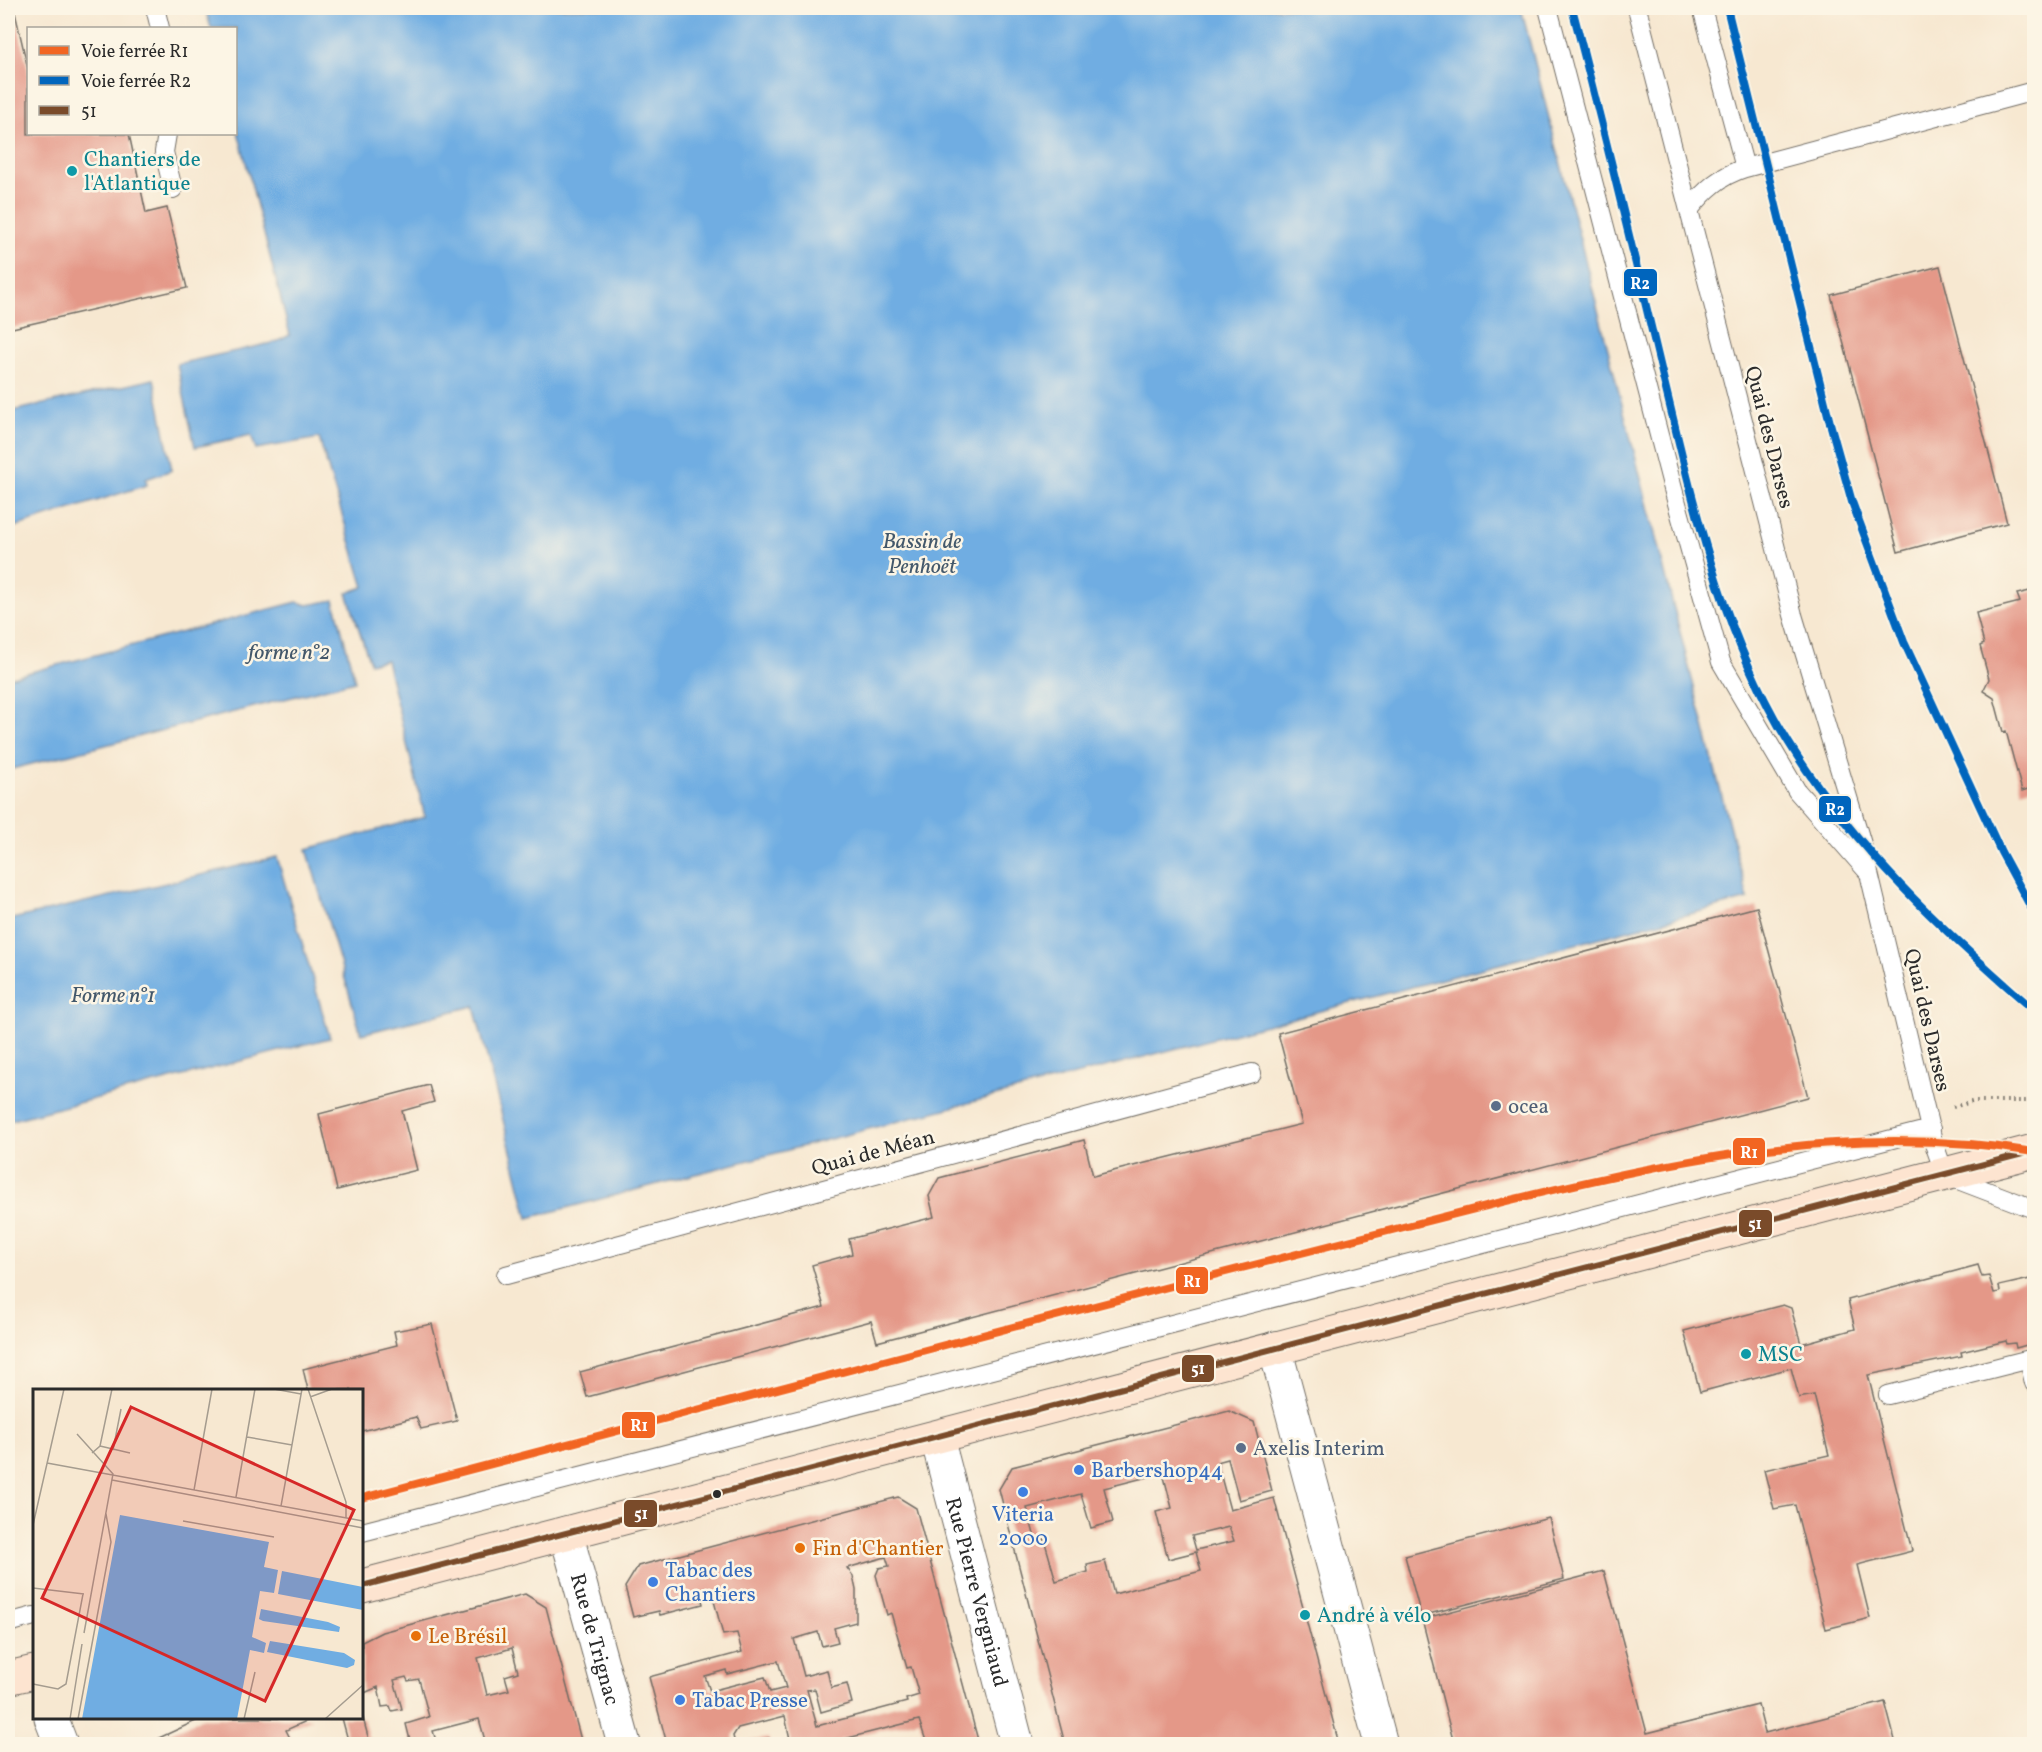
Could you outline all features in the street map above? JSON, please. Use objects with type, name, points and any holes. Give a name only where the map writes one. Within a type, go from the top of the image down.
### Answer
[{"type":"main road","points":[[363,1586],[2034,1151]]},
{"type":"street","points":[[1275,1348],[1381,1744]]},
{"type":"street","name":"Rue Pierre Vergniaud","points":[[937,1438],[1017,1744]]},
{"type":"street","name":"Rue de Trignac","points":[[566,1533],[624,1744]]},
{"type":"street","points":[[51,1719],[61,1744]]},
{"type":"lane","points":[[155,8],[160,27]]},
{"type":"lane","name":"Quai des Darses","points":[[1548,8],[1673,489],[1721,662],[1797,791],[1870,875]]},
{"type":"lane","name":"Quai des Darses","points":[[1636,8],[1793,615],[1870,875],[1930,1129],[1945,1175]]},
{"type":"lane","points":[[1702,8],[1745,168]]},
{"type":"lane","points":[[1689,210],[1705,190],[1724,175],[2034,91]]},
{"type":"lane","points":[[167,135],[164,152],[173,189]]},
{"type":"lane","name":"Quai de Méan","points":[[506,1275],[1252,1073]]},
{"type":"lane","points":[[363,1532],[1930,1129]]},
{"type":"lane","points":[[1945,1175],[2034,1209]]},
{"type":"lane","points":[[1888,1395],[2032,1359],[2034,1383]]},
{"type":"lane","points":[[8,1623],[33,1616]]},
{"type":"water","name":"Bassin de Penhoët","points":[[205,8],[1521,8],[1748,899],[528,1218],[474,1006],[361,1034],[307,849],[425,817],[386,660],[370,663],[347,593],[364,587],[319,438],[256,449],[251,435],[195,447],[177,364],[276,342],[290,335],[237,128],[237,27],[211,27]]},
{"type":"water","points":[[154,379],[172,470],[146,479],[147,485],[8,529],[8,412]]},
{"type":"water","name":"forme n°2","points":[[334,600],[355,681],[8,770],[8,678],[297,602],[308,605]]},
{"type":"water","name":"Forme n°1","points":[[277,857],[330,1038],[8,1121],[8,920]]},
{"type":"building","name":"Chantiers de l'Atlantique","points":[[8,8],[14,8],[27,65],[27,135],[129,135],[146,213],[167,208],[187,288],[8,329]]},
{"type":"building","points":[[1940,266],[2007,523],[1898,552],[1831,295]]},
{"type":"building","points":[[2034,590],[2034,787],[2022,791],[2006,731],[2003,732],[1994,698],[1983,691],[1989,679],[1980,646],[1984,644],[1976,613],[2020,602],[2017,594]]},
{"type":"building","points":[[1757,907],[1808,1097],[877,1342],[871,1321],[587,1397],[580,1372],[824,1307],[812,1265],[852,1254],[849,1239],[934,1217],[929,1196],[939,1178],[1084,1140],[1093,1176],[1302,1124],[1278,1033]]},
{"type":"building","points":[[429,1085],[434,1102],[402,1111],[417,1170],[337,1190],[319,1114]]},
{"type":"building","points":[[1978,1265],[1982,1277],[1989,1276],[1994,1293],[2000,1292],[1999,1286],[2030,1279],[2031,1283],[2034,1282],[2034,1343],[2016,1348],[2015,1343],[2007,1344],[2006,1341],[1961,1352],[1962,1356],[1868,1375],[1912,1551],[1857,1565],[1870,1618],[1826,1629],[1795,1505],[1774,1509],[1764,1470],[1829,1455],[1814,1395],[1799,1398],[1791,1368],[1700,1392],[1684,1331],[1783,1305],[1791,1308],[1801,1344],[1855,1329],[1848,1300]]},
{"type":"building","points":[[432,1324],[457,1421],[421,1429],[416,1417],[363,1431],[363,1389],[308,1389],[303,1369],[397,1345],[394,1331]]},
{"type":"building","points":[[1229,1411],[1254,1422],[1272,1491],[1239,1500],[1228,1459],[1217,1462],[1230,1510],[1274,1498],[1339,1744],[1065,1744],[999,1489],[1012,1467]],"holes":[[[1163,1473],[1172,1508],[1156,1512],[1168,1559],[1196,1552],[1201,1571],[1114,1594],[1105,1561],[1087,1565],[1088,1572],[1056,1581],[1044,1539],[1036,1542],[1027,1508],[1081,1494],[1091,1528],[1113,1522],[1104,1488]],[[1229,1527],[1234,1541],[1196,1550],[1192,1536]]]},
{"type":"building","points":[[898,1497],[916,1508],[979,1744],[927,1744],[919,1720],[840,1740],[841,1744],[791,1744],[785,1716],[738,1728],[733,1736],[735,1744],[667,1744],[649,1677],[742,1652],[737,1633],[723,1635],[713,1597],[702,1600],[703,1604],[660,1615],[659,1611],[633,1617],[625,1587],[638,1566]],"holes":[[[886,1557],[889,1566],[879,1568],[876,1575],[887,1615],[891,1613],[907,1668],[911,1667],[919,1695],[906,1699],[907,1702],[817,1726],[807,1690],[815,1689],[821,1712],[852,1703],[847,1684],[831,1688],[827,1670],[804,1676],[794,1639],[818,1632],[822,1646],[838,1642],[834,1628],[856,1622],[856,1590],[853,1576],[847,1568]],[[778,1661],[786,1688],[770,1692],[765,1677],[710,1691],[705,1676],[726,1670],[727,1674]]]},
{"type":"building","points":[[1549,1518],[1564,1579],[1421,1616],[1405,1556]]},
{"type":"building","points":[[1604,1571],[1647,1733],[1758,1705],[1765,1733],[1885,1702],[1896,1744],[1454,1744],[1422,1619]]},
{"type":"building","points":[[525,1594],[546,1607],[582,1744],[486,1744],[479,1719],[433,1731],[437,1744],[411,1744],[406,1724],[429,1717],[419,1679],[408,1681],[406,1677],[394,1680],[402,1709],[392,1711],[390,1706],[382,1707],[378,1687],[363,1694],[363,1642],[382,1632]],"holes":[[[512,1648],[518,1672],[505,1676],[509,1690],[487,1695],[478,1658]]]},
{"type":"building","points":[[363,1718],[370,1744],[349,1744],[342,1719]]},
{"type":"building","points":[[200,1719],[311,1719],[286,1730],[293,1744],[271,1744],[269,1738],[256,1744],[146,1744]]},
{"type":"building","points":[[769,1738],[771,1744],[739,1744],[739,1743]]},
{"type":"rail line","name":"R2","points":[[1572,8],[1697,516],[1726,609],[1744,655],[1789,743],[1841,817],[1901,886],[2034,1010]]},
{"type":"rail line","name":"R2","points":[[1727,8],[1830,423],[1852,502],[1904,642],[2001,852],[2034,913]]},
{"type":"rail line","name":"R1","points":[[363,1498],[1222,1273],[1506,1201],[1638,1171],[1768,1149],[1833,1143],[1899,1141],[1966,1144],[2034,1152]]},
{"type":"transit line","name":"51","points":[[363,1586],[2034,1151]]},
{"type":"place","name":"Chantiers de l'Atlantique","points":[[72,171]]},
{"type":"place","name":"ocea","points":[[1496,1106]]},
{"type":"place","name":"MSC","points":[[1746,1354]]},
{"type":"place","name":"Axelis Interim","points":[[1241,1448]]},
{"type":"place","name":"Barbershop44","points":[[1079,1470]]},
{"type":"place","name":"Viteria 2000","points":[[1023,1492]]},
{"type":"place","name":"Fin d'Chantier","points":[[800,1548]]},
{"type":"place","name":"Tabac des Chantiers","points":[[653,1582]]},
{"type":"place","name":"André à vélo","points":[[1305,1615]]},
{"type":"place","name":"Le Brésil","points":[[416,1636]]},
{"type":"place","name":"Tabac Presse","points":[[680,1700]]}]
